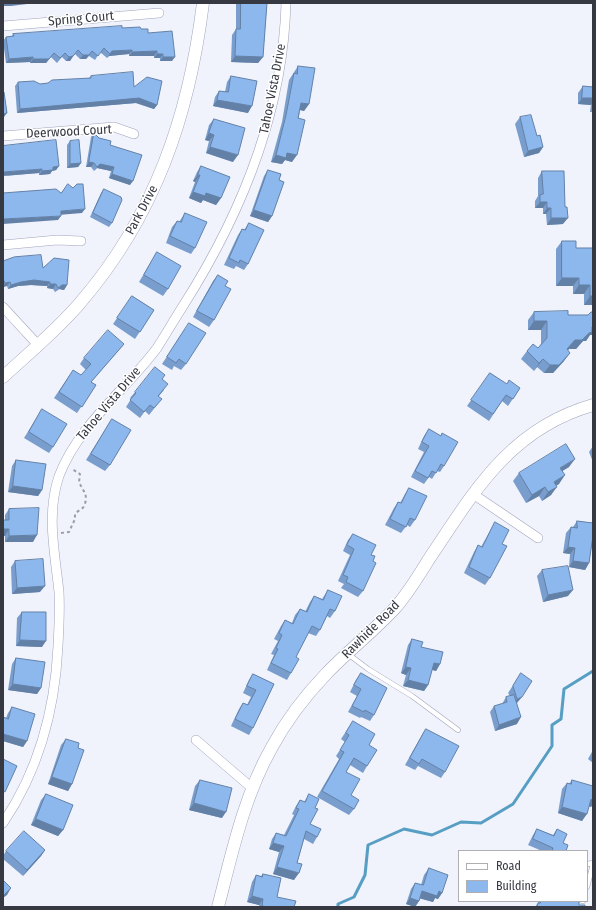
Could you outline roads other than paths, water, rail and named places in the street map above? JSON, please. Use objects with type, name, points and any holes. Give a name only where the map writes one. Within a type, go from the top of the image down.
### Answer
[{"type":"street","name":"Park Drive","points":[[3,377],[79,304],[109,266],[154,189],[172,146],[186,101],[197,50],[203,3]]},
{"type":"street","name":"Tahoe Vista Drive","points":[[3,823],[18,802],[34,767],[45,735],[54,693],[60,623],[59,593],[52,531],[52,504],[63,466],[87,427],[156,348],[203,274],[228,227],[253,170],[270,116],[280,64],[286,3]]},
{"type":"street","name":"Spring Court","points":[[3,26],[159,13]]},
{"type":"street","name":"Deerwood Court","points":[[3,136],[114,127],[134,134]]},
{"type":"street","points":[[3,246],[58,240],[81,241]]},
{"type":"street","points":[[3,307],[38,345]]},
{"type":"street","name":"Rawhide Road","points":[[218,907],[241,820],[252,788],[272,747],[297,709],[326,674],[384,619],[408,591],[489,472],[508,453],[532,434],[566,415],[593,405]]},
{"type":"street","points":[[473,494],[538,538]]},
{"type":"street","points":[[196,740],[252,788]]},
{"type":"lane","points":[[347,653],[368,669],[412,696],[458,730]]},
{"type":"lane","points":[[588,883],[593,863]]},
{"type":"waterway","points":[[338,907],[338,904],[354,897],[365,875],[368,845],[404,829],[432,835],[461,822],[481,823],[513,804],[552,746],[552,725],[561,719],[564,689],[593,671]]}]
